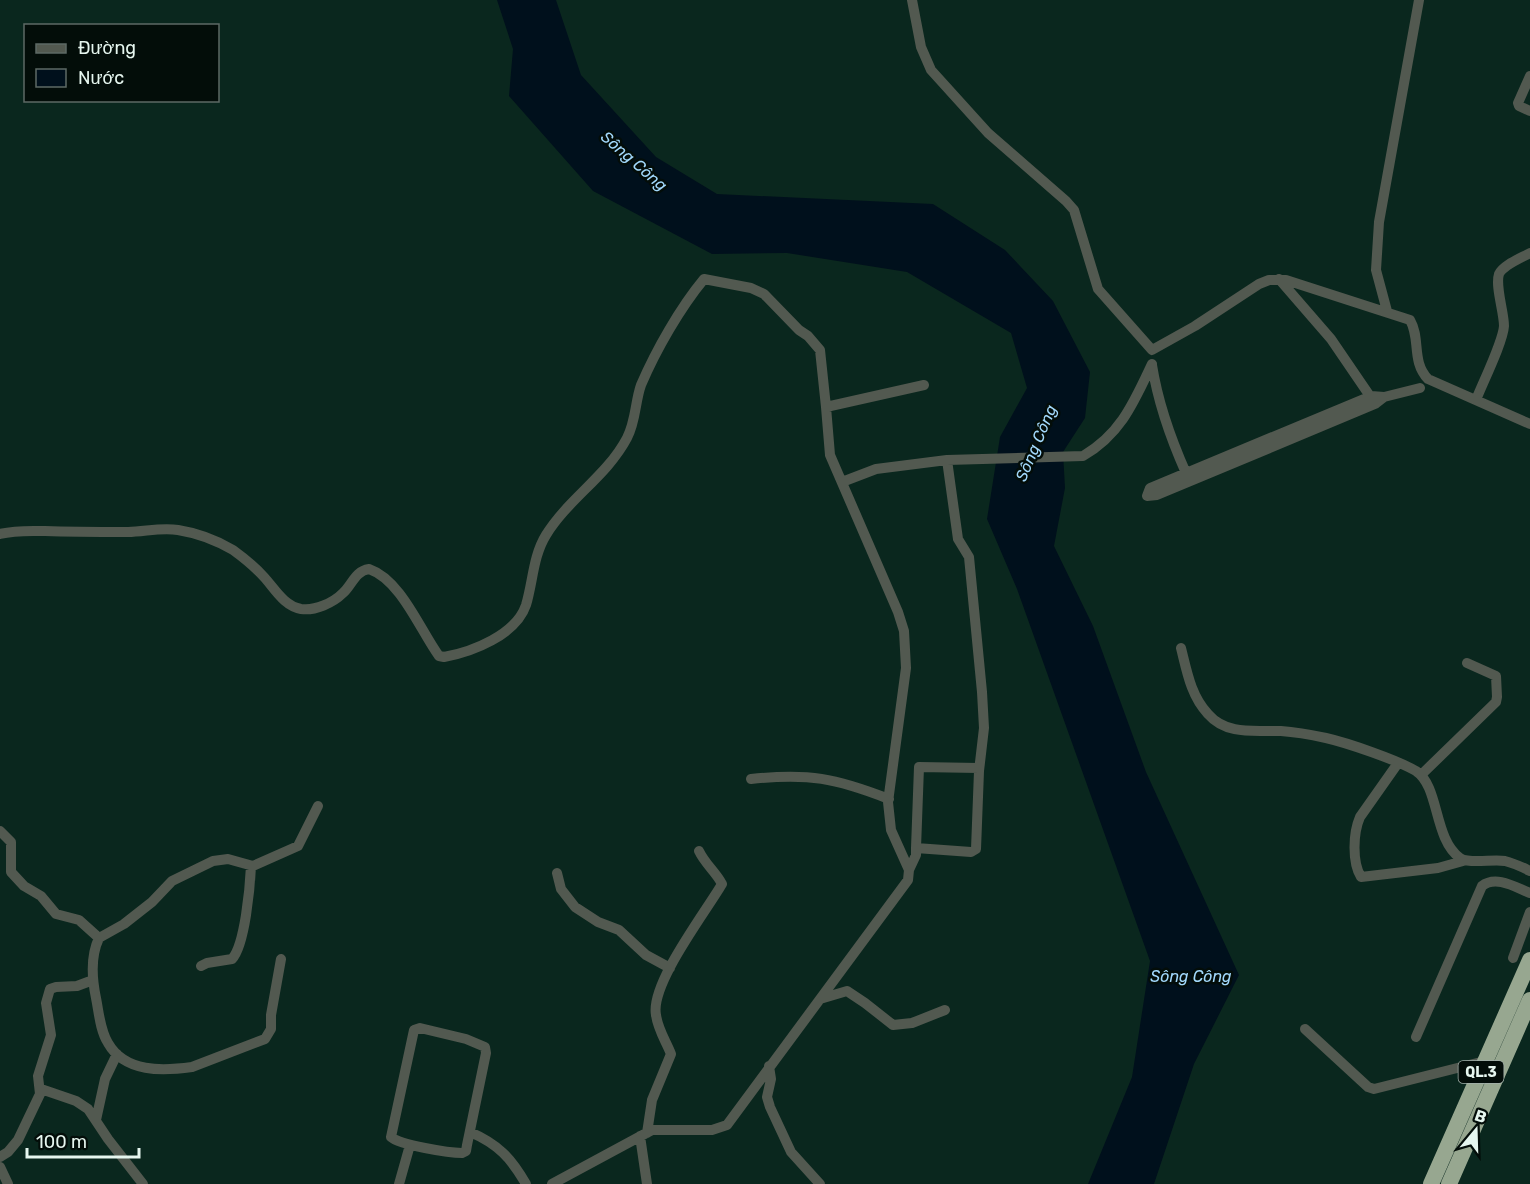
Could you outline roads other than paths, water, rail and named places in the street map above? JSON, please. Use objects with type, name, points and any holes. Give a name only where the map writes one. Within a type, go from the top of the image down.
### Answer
[{"type":"highway","name":"QL.3","points":[[1431,1184],[1530,960]]},
{"type":"highway","name":"QL.3","points":[[1449,1184],[1530,1000]]},
{"type":"street","points":[[912,0],[921,47],[931,70],[988,133],[1074,210],[1098,289],[1152,350],[1155,386],[1169,434],[1186,473]]},
{"type":"street","points":[[1382,309],[1376,270],[1379,222],[1419,0]]},
{"type":"street","points":[[1530,76],[1518,103],[1519,106],[1530,111]]},
{"type":"street","points":[[1476,400],[1502,338],[1504,326],[1499,286],[1500,273],[1504,268],[1530,254]]},
{"type":"street","points":[[0,534],[24,530],[131,532],[175,529],[216,541],[234,551],[251,564],[290,605],[302,609],[315,608],[331,602],[344,593],[359,573],[369,569],[383,577],[396,591],[413,613],[439,656],[444,657],[480,645],[502,633],[520,616],[526,606],[531,579],[544,538],[562,510],[590,485],[627,439],[635,419],[641,386],[678,317],[704,279],[751,288],[764,294],[820,350],[828,445],[904,631],[906,668],[889,799],[891,830],[909,870]]},
{"type":"street","points":[[1152,350],[1195,326],[1259,284],[1279,279],[1364,303],[1410,320],[1415,328],[1419,367],[1428,379],[1428,385]]},
{"type":"street","points":[[1279,279],[1384,397]]},
{"type":"street","points":[[842,482],[876,469],[947,460],[1083,456],[1114,432],[1127,416],[1152,364]]},
{"type":"street","points":[[826,407],[924,385]]},
{"type":"street","points":[[1384,397],[1157,495],[1147,496],[1150,488],[1186,473],[1384,397],[1428,385],[1476,400],[1530,424]]},
{"type":"street","points":[[916,848],[974,851],[984,728],[969,557],[958,539],[947,460]]},
{"type":"street","points":[[1181,648],[1195,697],[1209,716],[1215,720],[1234,730],[1257,733],[1280,731],[1329,739],[1398,763],[1425,778],[1444,836],[1452,852],[1463,861]]},
{"type":"street","points":[[1421,776],[1496,702],[1496,676],[1467,663]]},
{"type":"street","points":[[1398,763],[1356,825],[1357,870],[1361,877],[1438,868],[1463,861],[1504,861],[1530,871]]},
{"type":"street","points":[[552,1184],[652,1130],[712,1130],[727,1125],[908,880],[909,870],[916,855],[919,767],[979,768]]},
{"type":"street","points":[[751,779],[783,776],[833,779],[889,799]]},
{"type":"street","points":[[280,959],[271,1029],[265,1039],[192,1067],[182,1068],[138,1066],[117,1054],[108,1044],[103,1031],[93,980],[94,949],[99,938],[124,924],[152,902],[172,881],[213,861],[228,859],[251,866],[298,846],[318,806]]},
{"type":"street","points":[[0,831],[11,842],[12,872],[24,886],[41,896],[56,914],[79,920],[99,938]]},
{"type":"street","points":[[647,1184],[643,1134],[652,1100],[671,1054],[660,1031],[655,1014],[655,1001],[670,968],[722,884],[719,877],[705,863],[699,851]]},
{"type":"street","points":[[201,966],[232,959],[238,950],[248,899],[251,866]]},
{"type":"street","points":[[557,873],[561,889],[574,907],[598,922],[619,930],[646,955],[670,968]]},
{"type":"street","points":[[1416,1037],[1482,886],[1490,881],[1500,881],[1530,893]]},
{"type":"street","points":[[1513,958],[1530,912]]},
{"type":"street","points":[[0,1157],[8,1152],[18,1140],[40,1089],[38,1076],[51,1035],[46,1003],[50,989],[77,986],[93,980]]},
{"type":"street","points":[[819,999],[847,991],[893,1025],[912,1023],[945,1010]]},
{"type":"street","points":[[417,1028],[466,1039],[485,1047],[486,1053],[470,1132],[466,1151],[462,1153],[410,1145],[391,1137],[414,1030],[417,1028]]},
{"type":"street","points":[[1305,1029],[1368,1087],[1374,1089],[1485,1061]]},
{"type":"street","points":[[96,1120],[105,1079],[117,1054]]},
{"type":"street","points":[[770,1066],[771,1079],[767,1098],[770,1107],[791,1152],[820,1184]]},
{"type":"street","points":[[40,1089],[83,1104],[143,1184]]},
{"type":"street","points":[[470,1132],[504,1152],[526,1184]]},
{"type":"street","points":[[399,1184],[410,1145]]},
{"type":"street","points":[[0,1167],[8,1184]]},
{"type":"water","name":"Sông Công","points":[[497,0],[556,0],[581,75],[656,157],[717,194],[933,204],[1005,250],[1053,301],[1090,372],[1085,418],[1063,452],[1065,488],[1054,546],[1093,626],[1146,772],[1239,975],[1194,1064],[1154,1184],[1088,1184],[1132,1077],[1150,961],[1017,589],[987,519],[1000,437],[1027,388],[1011,333],[907,272],[787,253],[712,254],[593,191],[509,96],[513,49]]}]
